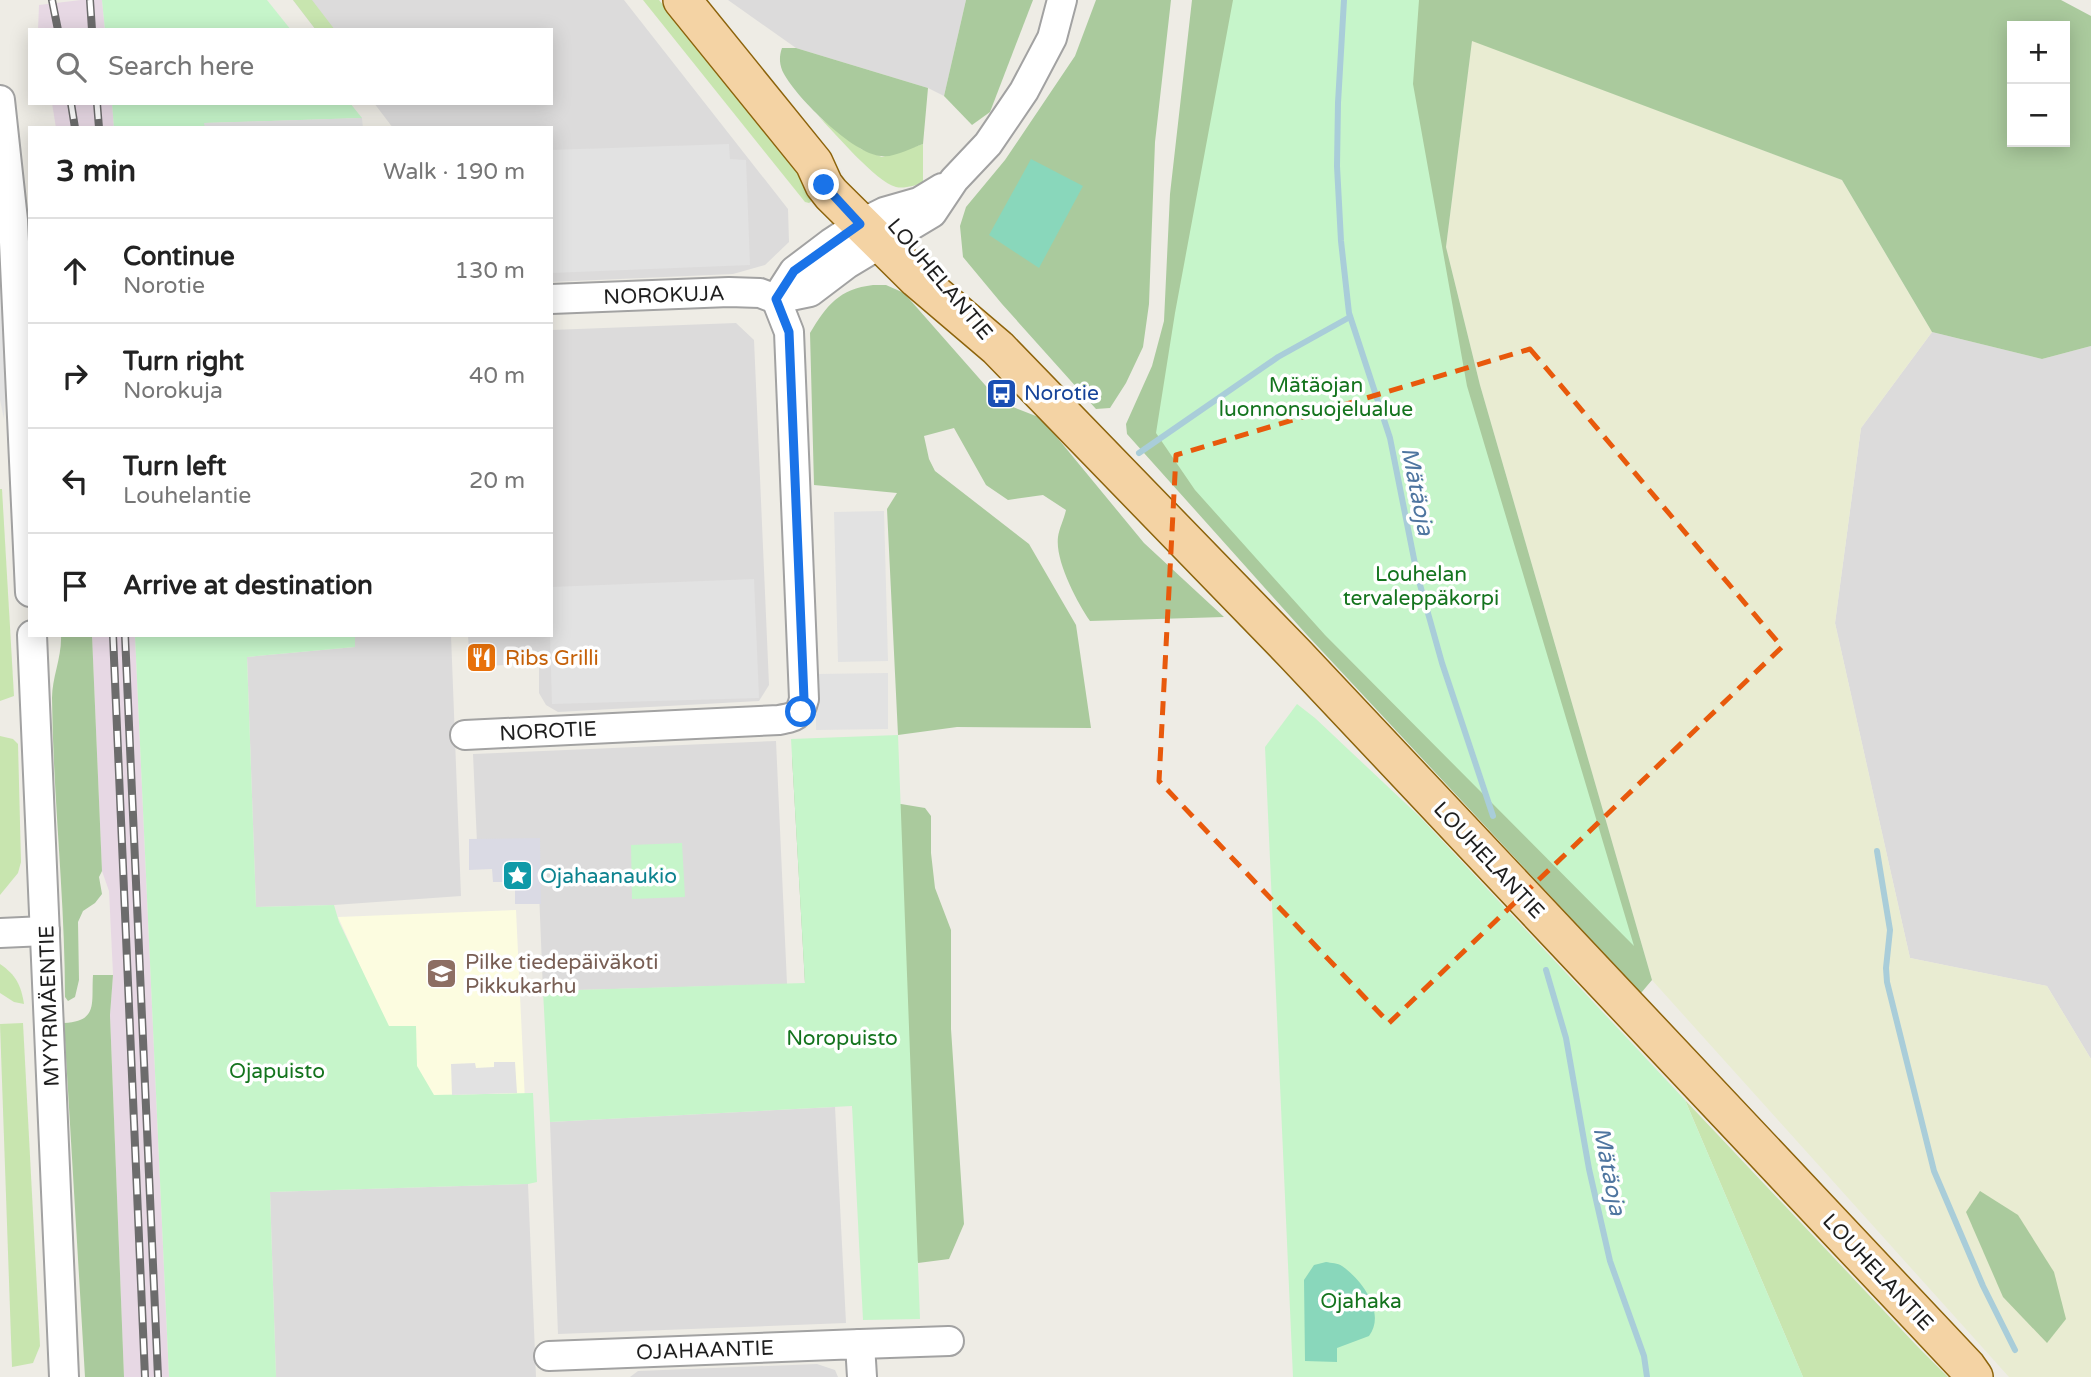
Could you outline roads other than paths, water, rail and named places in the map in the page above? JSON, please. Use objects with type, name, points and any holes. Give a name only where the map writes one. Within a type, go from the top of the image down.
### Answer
[{"type":"main road","name":"LOUHELANTIE","points":[[682,0],[814,163],[824,185],[883,228],[917,279],[998,348],[1295,654],[1974,1377]]},
{"type":"street","points":[[776,299],[794,271],[883,228],[932,213],[954,180],[988,144],[1024,91],[1052,38],[1062,0]]},
{"type":"street","points":[[0,100],[13,220],[28,548]]},
{"type":"street","name":"NOROKUJA","points":[[553,299],[729,292],[760,293],[776,299]]},
{"type":"street","name":"NOROTIE","points":[[465,735],[779,720],[796,717],[801,712],[804,699],[789,332],[776,299]]},
{"type":"street","name":"MYYRMÄENTIE","points":[[32,637],[64,1377]]},
{"type":"street","points":[[0,933],[45,931]]},
{"type":"street","name":"OJAHAANTIE","points":[[549,1356],[949,1341]]},
{"type":"street","points":[[860,1344],[862,1377]]},
{"type":"waterway","name":"Mätäoja","points":[[1344,0],[1337,166],[1341,241],[1349,313],[1390,438],[1417,574],[1442,663],[1493,816]]},
{"type":"waterway","points":[[1139,453],[1278,357],[1350,317]]},
{"type":"waterway","points":[[1877,851],[1890,930],[1887,982],[1934,1171],[1983,1286],[2015,1350]]},
{"type":"waterway","name":"Mätäoja","points":[[1546,970],[1566,1038],[1589,1169],[1610,1261],[1644,1356],[1647,1377]]},
{"type":"railway","points":[[52,0],[58,28]]},
{"type":"railway","points":[[90,0],[92,28]]},
{"type":"railway","points":[[71,105],[75,126]]},
{"type":"railway","points":[[97,105],[99,126]]},
{"type":"railway","points":[[113,637],[145,1377]]},
{"type":"railway","points":[[125,637],[158,1377]]},
{"type":"place","name":"Norotie","points":[[1001,393]]},
{"type":"place","name":"Ribs Grilli","points":[[482,658]]},
{"type":"place","name":"Ojahaanaukio","points":[[517,876]]},
{"type":"place","name":"Pilke tiedepäiväkoti Pikkukarhu","points":[[442,974]]},
{"type":"park label","name":"Mätäojan luonnonsuojelualue","points":[[1316,397]]},
{"type":"park label","name":"Louhelan tervaleppäkorpi","points":[[1421,586]]},
{"type":"park label","name":"Noropuisto","points":[[842,1038]]},
{"type":"park label","name":"Ojapuisto","points":[[277,1071]]},
{"type":"park label","name":"Ojahaka","points":[[1361,1301]]}]
